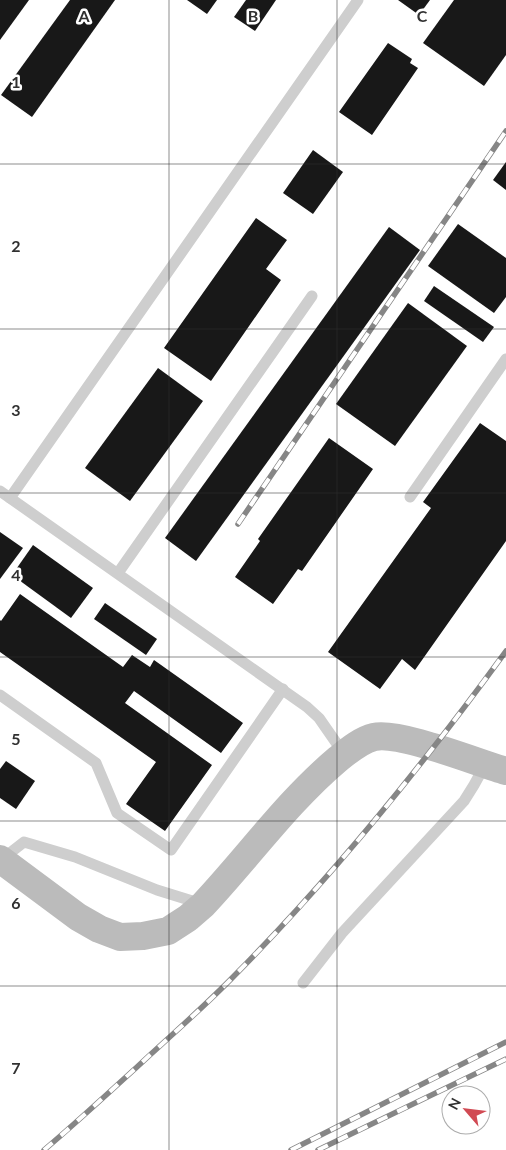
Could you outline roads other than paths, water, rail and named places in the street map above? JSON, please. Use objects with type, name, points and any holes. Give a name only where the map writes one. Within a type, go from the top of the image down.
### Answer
[{"type":"street","points":[[1,860],[99,929],[120,936],[143,936],[168,931],[188,918],[203,905],[301,794],[351,749],[373,737],[391,736],[496,768]]},
{"type":"lane","points":[[10,498],[358,0]]},
{"type":"lane","points":[[118,573],[312,296]]},
{"type":"lane","points":[[410,498],[506,359]]},
{"type":"lane","points":[[0,491],[307,707],[319,718],[344,755]]},
{"type":"lane","points":[[0,694],[96,763],[117,813],[171,850],[283,689]]},
{"type":"lane","points":[[303,983],[342,933],[496,768]]},
{"type":"lane","points":[[1,860],[24,842],[74,857],[157,890],[203,905]]},
{"type":"railway","points":[[238,524],[506,131]]},
{"type":"railway","points":[[44,1150],[198,1011],[271,938],[342,859],[410,778],[506,651]]},
{"type":"railway","points":[[291,1150],[506,1042]]},
{"type":"railway","points":[[318,1150],[506,1059]]}]
